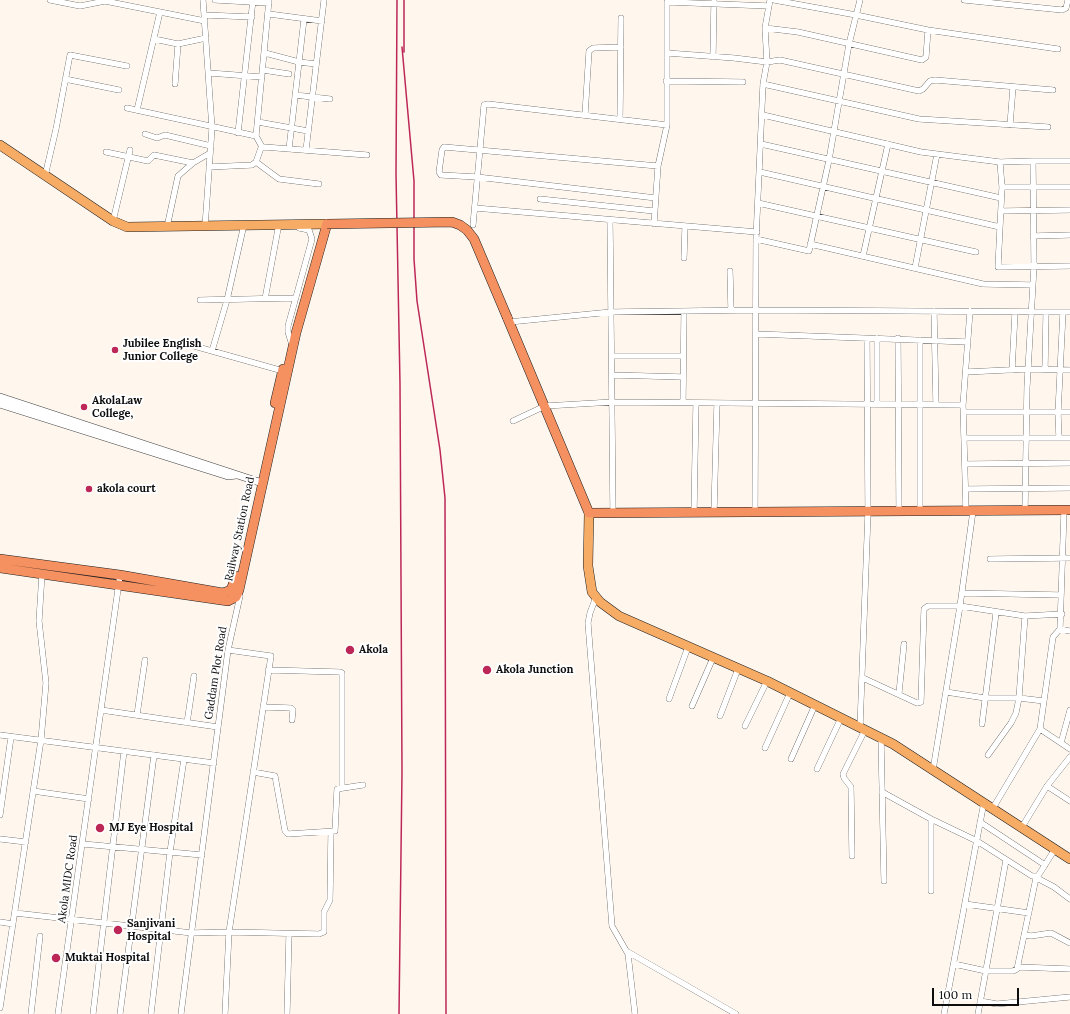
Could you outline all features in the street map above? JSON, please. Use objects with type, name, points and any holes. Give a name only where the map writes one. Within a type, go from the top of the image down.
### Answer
[{"type":"highway","points":[[326,224],[452,222],[467,230],[474,239],[589,514],[1067,510]]},
{"type":"highway","name":"Railway Station Road","points":[[0,568],[221,600],[231,600],[291,361],[296,333],[326,224]]},
{"type":"highway","name":"Railway Station Road","points":[[260,482],[285,360],[293,348]]},
{"type":"highway","name":"Railway Station Road","points":[[0,559],[120,575],[223,593],[234,592]]},
{"type":"main road","points":[[0,145],[113,221],[127,226],[167,227],[326,224]]},
{"type":"main road","points":[[589,514],[588,566],[592,592],[600,602],[619,616],[767,681],[881,738],[984,802],[1070,859]]},
{"type":"street","points":[[50,0],[80,6],[105,1],[160,12],[204,18],[252,17]]},
{"type":"street","points":[[203,0],[212,128],[207,226],[208,229],[306,229],[312,236],[288,329],[293,348]]},
{"type":"street","points":[[216,0],[269,2],[256,136],[262,147]]},
{"type":"street","points":[[306,150],[324,0]]},
{"type":"street","points":[[774,0],[928,30],[1058,49]]},
{"type":"street","points":[[756,239],[809,252],[835,131],[849,44],[860,0]]},
{"type":"street","points":[[964,0],[1062,10],[1066,8],[1068,0]]},
{"type":"street","points":[[238,133],[253,1]]},
{"type":"street","points":[[654,224],[658,166],[667,125],[667,1],[770,3],[765,28],[767,62],[763,84],[756,239],[755,512]]},
{"type":"street","points":[[713,57],[714,2]]},
{"type":"street","points":[[137,110],[160,12]]},
{"type":"street","points":[[269,14],[322,21]]},
{"type":"street","points":[[620,120],[621,18]]},
{"type":"street","points":[[289,149],[304,19]]},
{"type":"street","points":[[765,28],[798,32],[922,60],[926,57],[928,30]]},
{"type":"street","points":[[154,39],[178,44],[206,38]]},
{"type":"street","points":[[176,84],[178,44]]},
{"type":"street","points":[[585,115],[589,51],[593,48],[621,47]]},
{"type":"street","points":[[265,53],[299,62],[316,64]]},
{"type":"street","points":[[667,54],[767,62],[780,60],[844,73],[919,91],[923,89],[930,81],[935,80],[1053,90]]},
{"type":"street","points":[[45,176],[71,55],[127,66]]},
{"type":"street","points":[[263,70],[289,74]]},
{"type":"street","points":[[209,73],[262,78]]},
{"type":"street","points":[[65,79],[119,90]]},
{"type":"street","points":[[666,81],[742,82]]},
{"type":"street","points":[[763,84],[919,119],[1048,128]]},
{"type":"street","points":[[1010,125],[1013,87]]},
{"type":"street","points":[[295,96],[330,99]]},
{"type":"street","points":[[473,225],[483,108],[486,104],[667,125]]},
{"type":"street","points":[[127,108],[212,128],[256,136]]},
{"type":"street","points":[[762,115],[937,154],[1000,162],[1070,161]]},
{"type":"street","points":[[258,122],[308,131]]},
{"type":"street","points":[[145,134],[157,138],[165,135],[211,146]]},
{"type":"street","points":[[760,144],[1001,198]]},
{"type":"street","points":[[863,256],[871,228],[888,144]]},
{"type":"street","points":[[262,147],[367,155]]},
{"type":"street","points":[[209,167],[252,165],[256,162],[262,147]]},
{"type":"street","points":[[656,198],[477,177],[440,175],[439,172],[442,150],[444,147],[658,166]]},
{"type":"street","points":[[113,221],[130,150]]},
{"type":"street","points":[[106,152],[148,161],[154,155],[193,163]]},
{"type":"street","points":[[167,227],[176,179],[181,172],[210,153]]},
{"type":"street","points":[[915,268],[922,240],[937,154]]},
{"type":"street","points":[[1025,511],[1026,412],[1030,313],[1034,266],[1033,236],[1035,188],[1033,161]]},
{"type":"street","points":[[256,162],[279,179],[320,184]]},
{"type":"street","points":[[1000,162],[1002,187],[998,267],[1070,266]]},
{"type":"street","points":[[760,172],[1000,227]]},
{"type":"street","points":[[1002,187],[1070,187]]},
{"type":"street","points":[[540,199],[654,210]]},
{"type":"street","points":[[758,203],[817,215],[976,252]]},
{"type":"street","points":[[475,208],[610,221],[757,232]]},
{"type":"street","points":[[1001,211],[1070,210]]},
{"type":"street","points":[[610,221],[613,513]]},
{"type":"street","points":[[684,258],[685,227]]},
{"type":"street","points":[[212,351],[227,300],[243,229]]},
{"type":"street","points":[[265,298],[278,229]]},
{"type":"street","points":[[1033,236],[1070,235]]},
{"type":"street","points":[[810,244],[989,285],[1033,285]]},
{"type":"street","points":[[730,271],[731,310]]},
{"type":"street","points":[[200,300],[296,298]]},
{"type":"street","points":[[508,319],[611,312],[684,312],[731,310],[970,311],[1030,313],[1070,312]]},
{"type":"street","points":[[934,770],[962,593],[969,511],[966,489],[963,405],[970,311]]},
{"type":"street","points":[[683,403],[684,312]]},
{"type":"street","points":[[934,312],[936,405]]},
{"type":"street","points":[[1012,370],[1015,312]]},
{"type":"street","points":[[1059,438],[1058,413],[1063,312]]},
{"type":"street","points":[[1045,370],[1046,313]]},
{"type":"street","points":[[756,334],[868,339],[898,338],[968,342]]},
{"type":"street","points":[[877,338],[877,403]]},
{"type":"street","points":[[898,338],[899,512]]},
{"type":"street","points":[[852,856],[851,787],[844,778],[843,774],[863,729],[868,512],[868,339]]},
{"type":"street","points":[[920,340],[920,512]]},
{"type":"street","points":[[187,344],[283,371]]},
{"type":"street","points":[[612,356],[683,356]]},
{"type":"street","points":[[966,372],[1028,369],[1070,370]]},
{"type":"street","points":[[612,375],[683,377]]},
{"type":"street","points":[[0,397],[153,450]]},
{"type":"street","points":[[513,421],[544,406],[613,402],[755,404],[877,403],[898,405],[963,405]]},
{"type":"street","points":[[694,512],[696,403]]},
{"type":"street","points":[[714,512],[717,403]]},
{"type":"street","points":[[0,404],[153,450],[229,470],[236,475],[260,482]]},
{"type":"street","points":[[964,412],[1070,412]]},
{"type":"street","points":[[965,438],[1070,438]]},
{"type":"street","points":[[966,464],[1070,463]]},
{"type":"street","points":[[966,489],[1070,488]]},
{"type":"street","points":[[993,808],[1040,729],[1053,637],[1060,629],[1062,614],[1062,559],[1067,510]]},
{"type":"street","points":[[990,559],[1070,558]]},
{"type":"street","points":[[0,1008],[41,740],[46,683],[39,621],[42,574]]},
{"type":"street","name":"Akola MIDC Road","points":[[58,1014],[120,575]]},
{"type":"street","name":"Gaddam Plot Road","points":[[214,763],[228,650],[240,596],[234,592]]},
{"type":"street","points":[[962,593],[1061,595]]},
{"type":"street","points":[[596,596],[588,623],[612,926],[628,952],[635,1014]]},
{"type":"street","points":[[863,678],[899,693],[917,703],[923,700],[925,607],[928,606],[960,606],[996,613],[1026,616],[1062,614]]},
{"type":"street","points":[[982,724],[996,613]]},
{"type":"street","points":[[988,756],[1015,718],[1019,698],[1026,616]]},
{"type":"street","points":[[1060,629],[1070,631]]},
{"type":"street","points":[[899,693],[904,644]]},
{"type":"street","points":[[669,698],[688,646]]},
{"type":"street","points":[[225,1014],[229,932],[270,656],[228,650]]},
{"type":"street","points":[[692,706],[713,658]]},
{"type":"street","points":[[137,715],[146,660]]},
{"type":"street","points":[[720,716],[738,668]]},
{"type":"street","points":[[268,670],[342,673],[342,788]]},
{"type":"street","points":[[187,722],[194,676]]},
{"type":"street","points":[[745,726],[767,681]]},
{"type":"street","points":[[946,692],[985,698],[1019,698],[1044,701]]},
{"type":"street","points":[[766,748],[790,693]]},
{"type":"street","points":[[791,760],[815,705]]},
{"type":"street","points":[[263,707],[291,708],[293,710],[292,720]]},
{"type":"street","points":[[101,710],[218,727]]},
{"type":"street","points":[[1061,743],[1070,710]]},
{"type":"street","points":[[817,769],[840,718]]},
{"type":"street","points":[[1040,729],[1070,749]]},
{"type":"street","points":[[0,735],[214,763],[181,1014]]},
{"type":"street","points":[[0,815],[11,736]]},
{"type":"street","points":[[881,738],[884,882]]},
{"type":"street","points":[[93,1014],[114,847],[124,751]]},
{"type":"street","points":[[120,1014],[154,755]]},
{"type":"street","points":[[1022,827],[1047,786],[1070,757]]},
{"type":"street","points":[[151,1014],[170,852],[184,759]]},
{"type":"street","points":[[253,772],[273,774],[275,776],[286,833],[331,832],[336,830],[337,790],[363,785]]},
{"type":"street","points":[[1047,786],[1070,801]]},
{"type":"street","points":[[33,791],[89,799]]},
{"type":"street","points":[[882,792],[931,819],[977,841],[1006,860],[1054,887],[1070,899]]},
{"type":"street","points":[[944,1014],[984,802]]},
{"type":"street","points":[[931,819],[931,891]]},
{"type":"street","points":[[980,822],[1045,865]]},
{"type":"street","points":[[15,913],[192,933],[229,932],[319,934],[324,932],[324,912],[330,900],[331,832]]},
{"type":"street","points":[[0,839],[26,842]]},
{"type":"street","points":[[83,844],[202,855]]},
{"type":"street","points":[[954,964],[986,971],[1013,971],[1018,967],[1036,877],[1055,849]]},
{"type":"street","points":[[978,1014],[1006,860]]},
{"type":"street","points":[[965,904],[1029,913]]},
{"type":"street","points":[[0,922],[13,924]]},
{"type":"street","points":[[1025,935],[1031,936],[1051,933],[1070,943]]},
{"type":"street","points":[[287,1014],[289,934]]},
{"type":"street","points":[[31,1014],[40,936]]},
{"type":"street","points":[[628,952],[736,1014]]},
{"type":"street","points":[[1018,967],[1070,970]]},
{"type":"street","points":[[980,1001],[997,1004],[1070,997]]},
{"type":"railway","points":[[397,0],[396,174],[400,384],[402,772],[399,1014]]},
{"type":"railway","points":[[404,0],[404,52]]},
{"type":"railway","points":[[402,47],[414,181],[414,259],[417,301],[440,450],[445,498],[446,1014]]},
{"type":"place","name":"Jubilee English Junior College","points":[[115,350]]},
{"type":"place","name":"AkolaLaw College,","points":[[84,407]]},
{"type":"place","name":"akola court","points":[[89,489]]},
{"type":"place","name":"Akola","points":[[350,650]]},
{"type":"place","name":"Akola Junction","points":[[487,670]]},
{"type":"place","name":"MJ Eye Hospital","points":[[100,828]]},
{"type":"place","name":"Sanjivani Hospital","points":[[118,930]]},
{"type":"place","name":"Muktai Hospital","points":[[56,958]]}]
